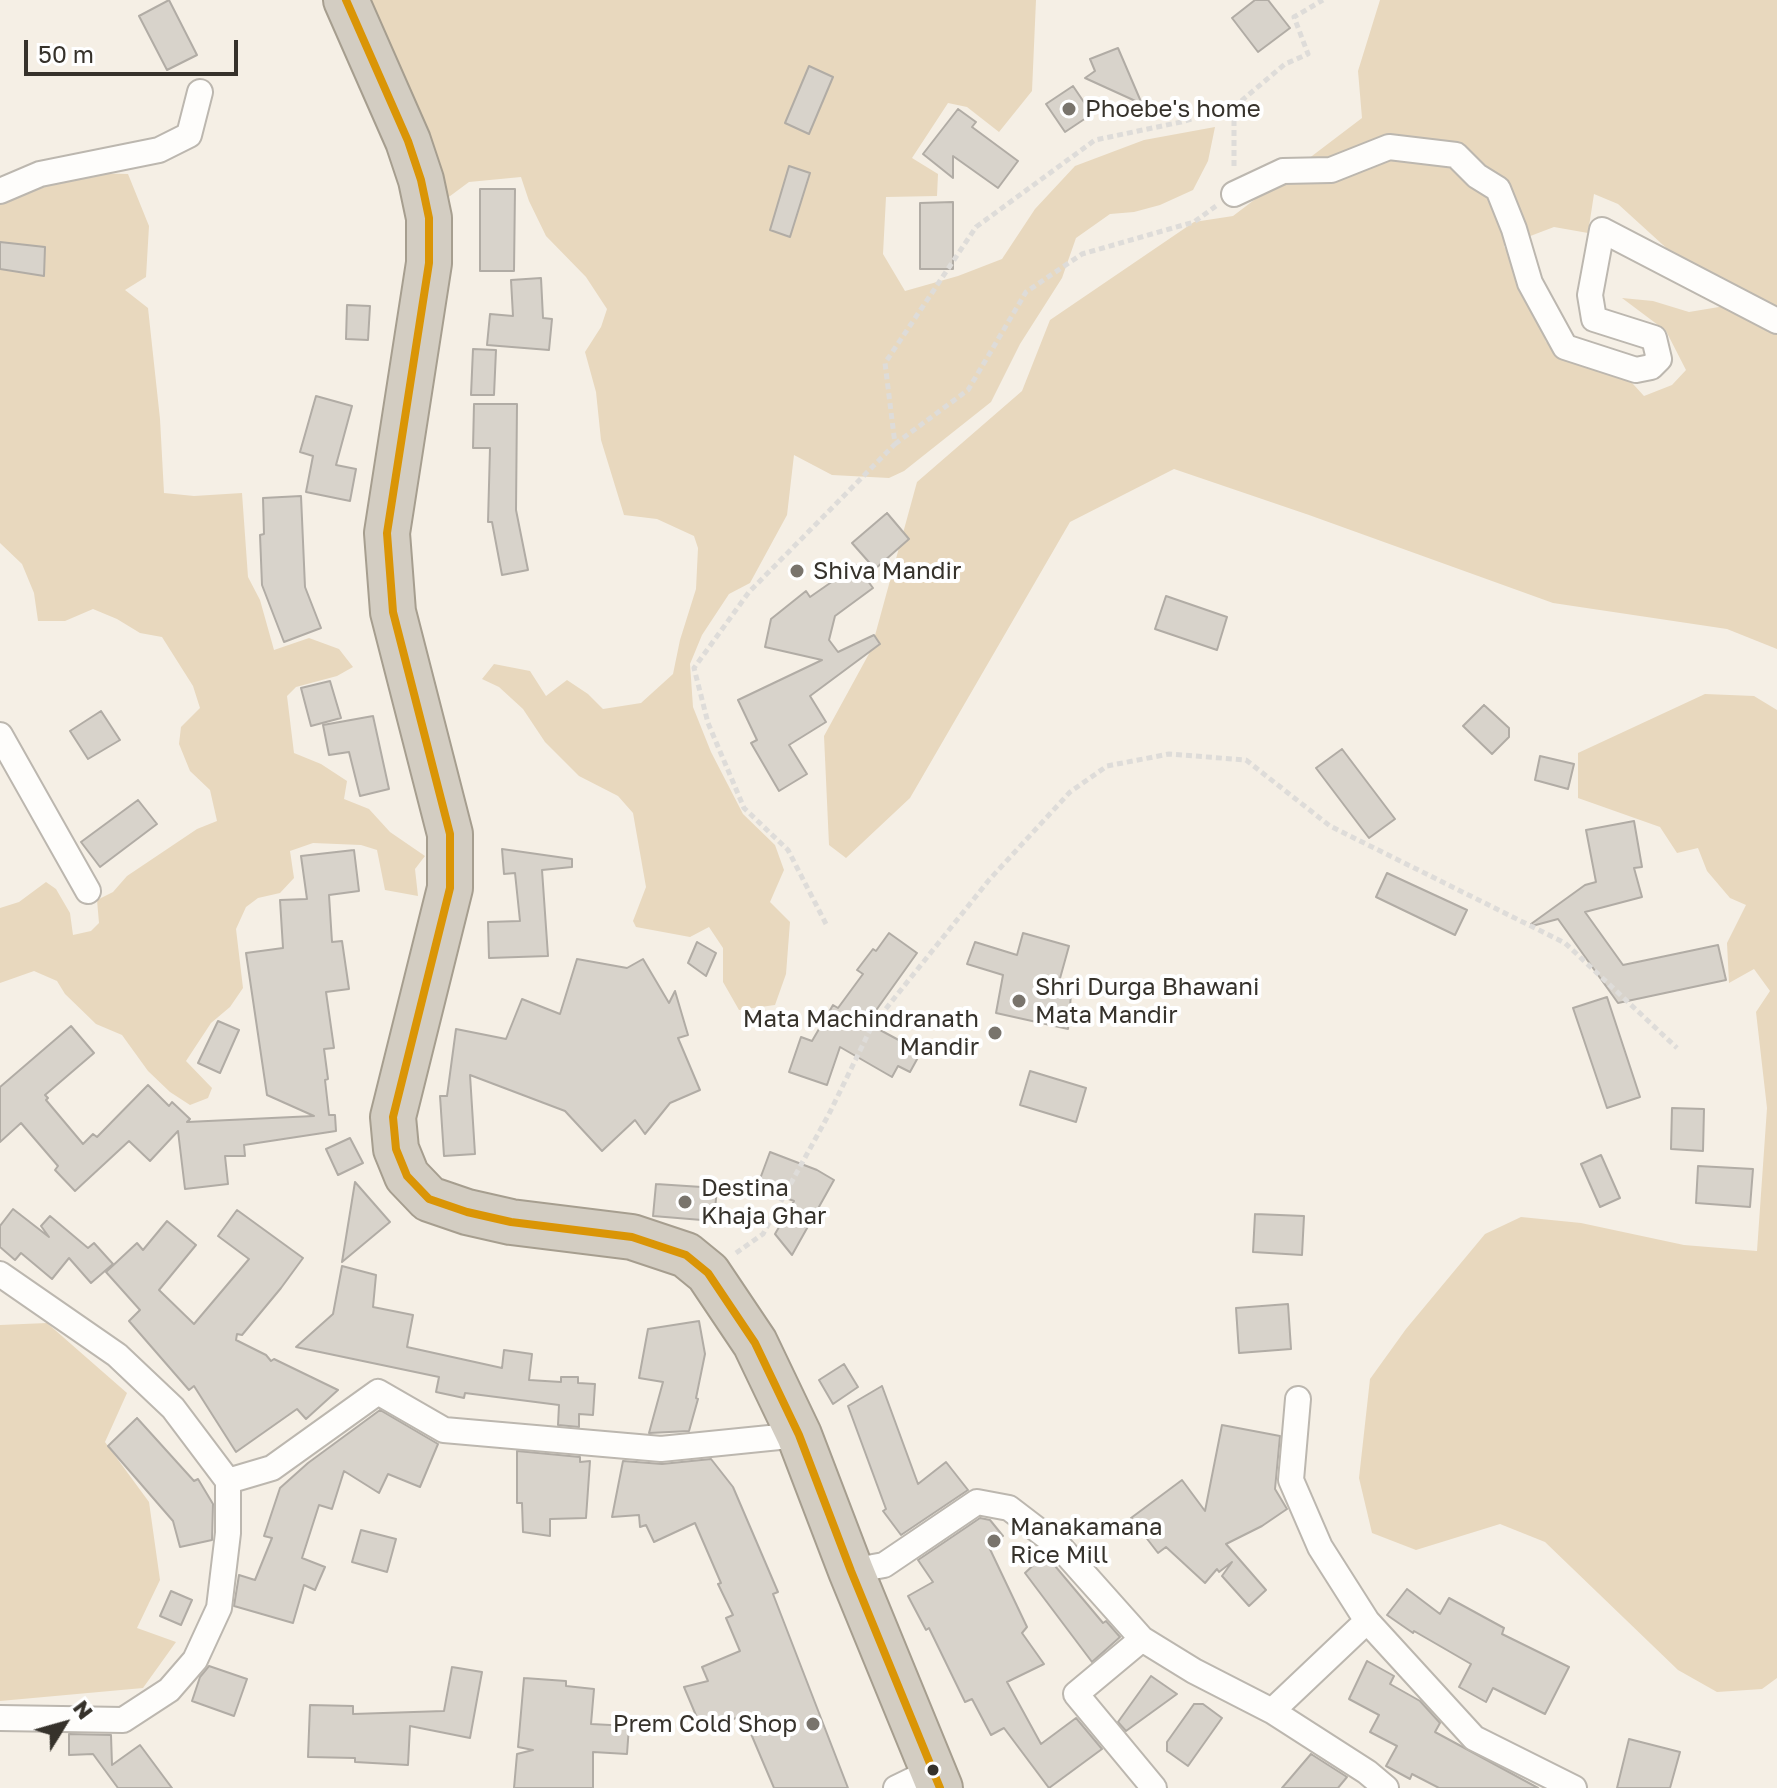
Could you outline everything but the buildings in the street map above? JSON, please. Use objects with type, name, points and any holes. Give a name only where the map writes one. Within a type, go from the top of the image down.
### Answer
[{"type":"highway","points":[[346,0],[408,141],[429,218],[429,263],[387,533],[393,612],[450,834],[450,888],[393,1117],[396,1149],[407,1176],[429,1199],[511,1222],[632,1237],[686,1255],[708,1273],[755,1343],[799,1435],[851,1571],[923,1782]]},
{"type":"street","points":[[0,191],[40,174],[159,150],[189,135],[200,92]]},
{"type":"street","points":[[1234,194],[1283,171],[1331,170],[1389,147],[1456,155],[1477,176],[1498,189],[1530,283],[1565,347],[1636,370],[1651,367],[1659,359],[1654,338],[1594,319],[1590,295],[1602,230],[1777,321]]},
{"type":"street","points":[[0,735],[88,891]]},
{"type":"street","points":[[0,1274],[117,1355],[173,1408],[228,1481],[228,1533],[219,1608],[195,1660],[169,1690],[123,1720],[0,1718]]},
{"type":"street","points":[[228,1481],[272,1468],[378,1392],[444,1430],[661,1449],[799,1435]]},
{"type":"street","points":[[1298,1399],[1291,1480],[1320,1547],[1367,1621],[1474,1738],[1574,1788]]},
{"type":"street","points":[[851,1571],[884,1565],[977,1502],[1009,1508],[1060,1547],[1142,1639],[1194,1671],[1272,1711],[1367,1772],[1386,1788]]},
{"type":"street","points":[[1272,1711],[1367,1621]]},
{"type":"street","points":[[1142,1639],[1076,1694],[1154,1788]]},
{"type":"path","points":[[895,444],[885,363],[976,227],[1095,140],[1234,107],[1285,64],[1308,54],[1294,17],[1323,0]]},
{"type":"path","points":[[826,924],[788,850],[744,808],[708,723],[694,668],[749,592],[895,444],[968,390],[1026,292],[1082,254],[1194,222],[1234,194],[1234,107]]},
{"type":"path","points":[[708,1273],[763,1234],[829,1114],[872,1026],[989,880],[1070,792],[1107,766],[1169,754],[1246,760],[1330,826],[1565,943],[1677,1048]]},
{"type":"shaded area","points":[[361,0],[1036,0],[1032,91],[999,132],[967,107],[948,103],[912,158],[938,174],[937,196],[886,197],[883,254],[905,291],[1002,259],[1035,209],[1075,166],[1144,140],[1215,127],[1208,161],[1193,190],[1160,205],[1110,214],[1076,238],[1062,278],[1020,344],[991,402],[904,471],[889,478],[832,475],[794,455],[787,515],[750,583],[729,594],[702,635],[690,664],[693,707],[711,752],[743,814],[775,845],[784,870],[770,902],[790,922],[786,974],[775,1005],[739,1010],[723,982],[723,948],[709,927],[690,937],[636,927],[633,921],[646,887],[633,813],[618,796],[579,776],[545,742],[523,709],[499,687],[482,679],[494,664],[530,671],[546,696],[567,680],[603,709],[641,703],[673,674],[696,589],[698,548],[694,536],[657,519],[624,515],[601,440],[596,392],[585,352],[601,327],[607,309],[586,277],[546,236],[521,177],[469,182],[438,205]]},
{"type":"shaded area","points":[[1380,0],[1777,0],[1777,307],[1674,255],[1618,204],[1594,194],[1588,233],[1554,227],[1504,246],[1532,299],[1546,342],[1577,363],[1623,373],[1644,396],[1672,385],[1686,370],[1666,331],[1622,298],[1653,301],[1689,312],[1737,304],[1777,326],[1777,649],[1727,629],[1553,603],[1174,469],[1070,522],[910,798],[846,858],[829,845],[824,736],[871,650],[917,482],[1022,391],[1050,320],[1194,222],[1233,216],[1362,118],[1358,71]]},
{"type":"shaded area","points":[[79,173],[128,174],[149,226],[146,277],[125,290],[148,308],[164,493],[194,496],[242,493],[248,577],[260,600],[274,650],[309,638],[339,649],[353,667],[337,676],[296,687],[287,696],[294,753],[321,764],[347,781],[344,799],[369,809],[390,832],[425,856],[415,869],[418,896],[385,890],[377,850],[361,845],[313,843],[290,851],[294,878],[280,893],[258,898],[246,907],[236,929],[243,988],[230,1007],[211,1023],[186,1061],[212,1088],[208,1098],[190,1105],[170,1092],[148,1071],[122,1035],[96,1024],[65,994],[57,981],[34,971],[0,983],[0,908],[19,902],[46,882],[56,889],[70,913],[73,935],[91,931],[99,923],[97,900],[113,892],[127,876],[197,829],[217,821],[210,790],[190,771],[179,744],[181,727],[200,708],[193,686],[162,637],[140,633],[93,609],[65,621],[38,621],[34,593],[22,564],[0,543],[0,200]]},
{"type":"shaded area","points":[[1705,694],[1754,696],[1777,710],[1777,1678],[1762,1689],[1717,1692],[1678,1670],[1545,1542],[1500,1524],[1416,1550],[1372,1533],[1359,1478],[1370,1379],[1406,1329],[1485,1234],[1521,1217],[1581,1223],[1684,1245],[1757,1251],[1767,1108],[1756,1012],[1770,991],[1754,969],[1729,983],[1727,943],[1746,905],[1730,898],[1707,871],[1698,848],[1677,853],[1660,827],[1578,798],[1578,753]]},
{"type":"shaded area","points":[[47,1323],[127,1393],[105,1442],[149,1502],[160,1580],[137,1628],[176,1642],[143,1688],[0,1701],[0,1325]]},
{"type":"transit line","points":[[346,0],[408,141],[429,218],[429,263],[387,533],[393,612],[450,834],[450,888],[393,1117],[396,1149],[407,1176],[429,1199],[511,1222],[632,1237],[686,1255],[708,1273],[755,1343],[799,1435],[940,1788]]},
{"type":"place","name":"Phoebe's home","points":[[1069,109]]},
{"type":"place","name":"Shiva Mandir","points":[[797,571]]},
{"type":"place","name":"Shri Durga Bhawani Mata Mandir","points":[[1019,1001]]},
{"type":"place","name":"Mata Machindranath Mandir","points":[[995,1033]]},
{"type":"place","name":"Destina Khaja Ghar","points":[[685,1202]]},
{"type":"place","name":"Manakamana Rice Mill","points":[[994,1541]]},
{"type":"place","name":"Prem Cold Shop","points":[[813,1724]]}]
